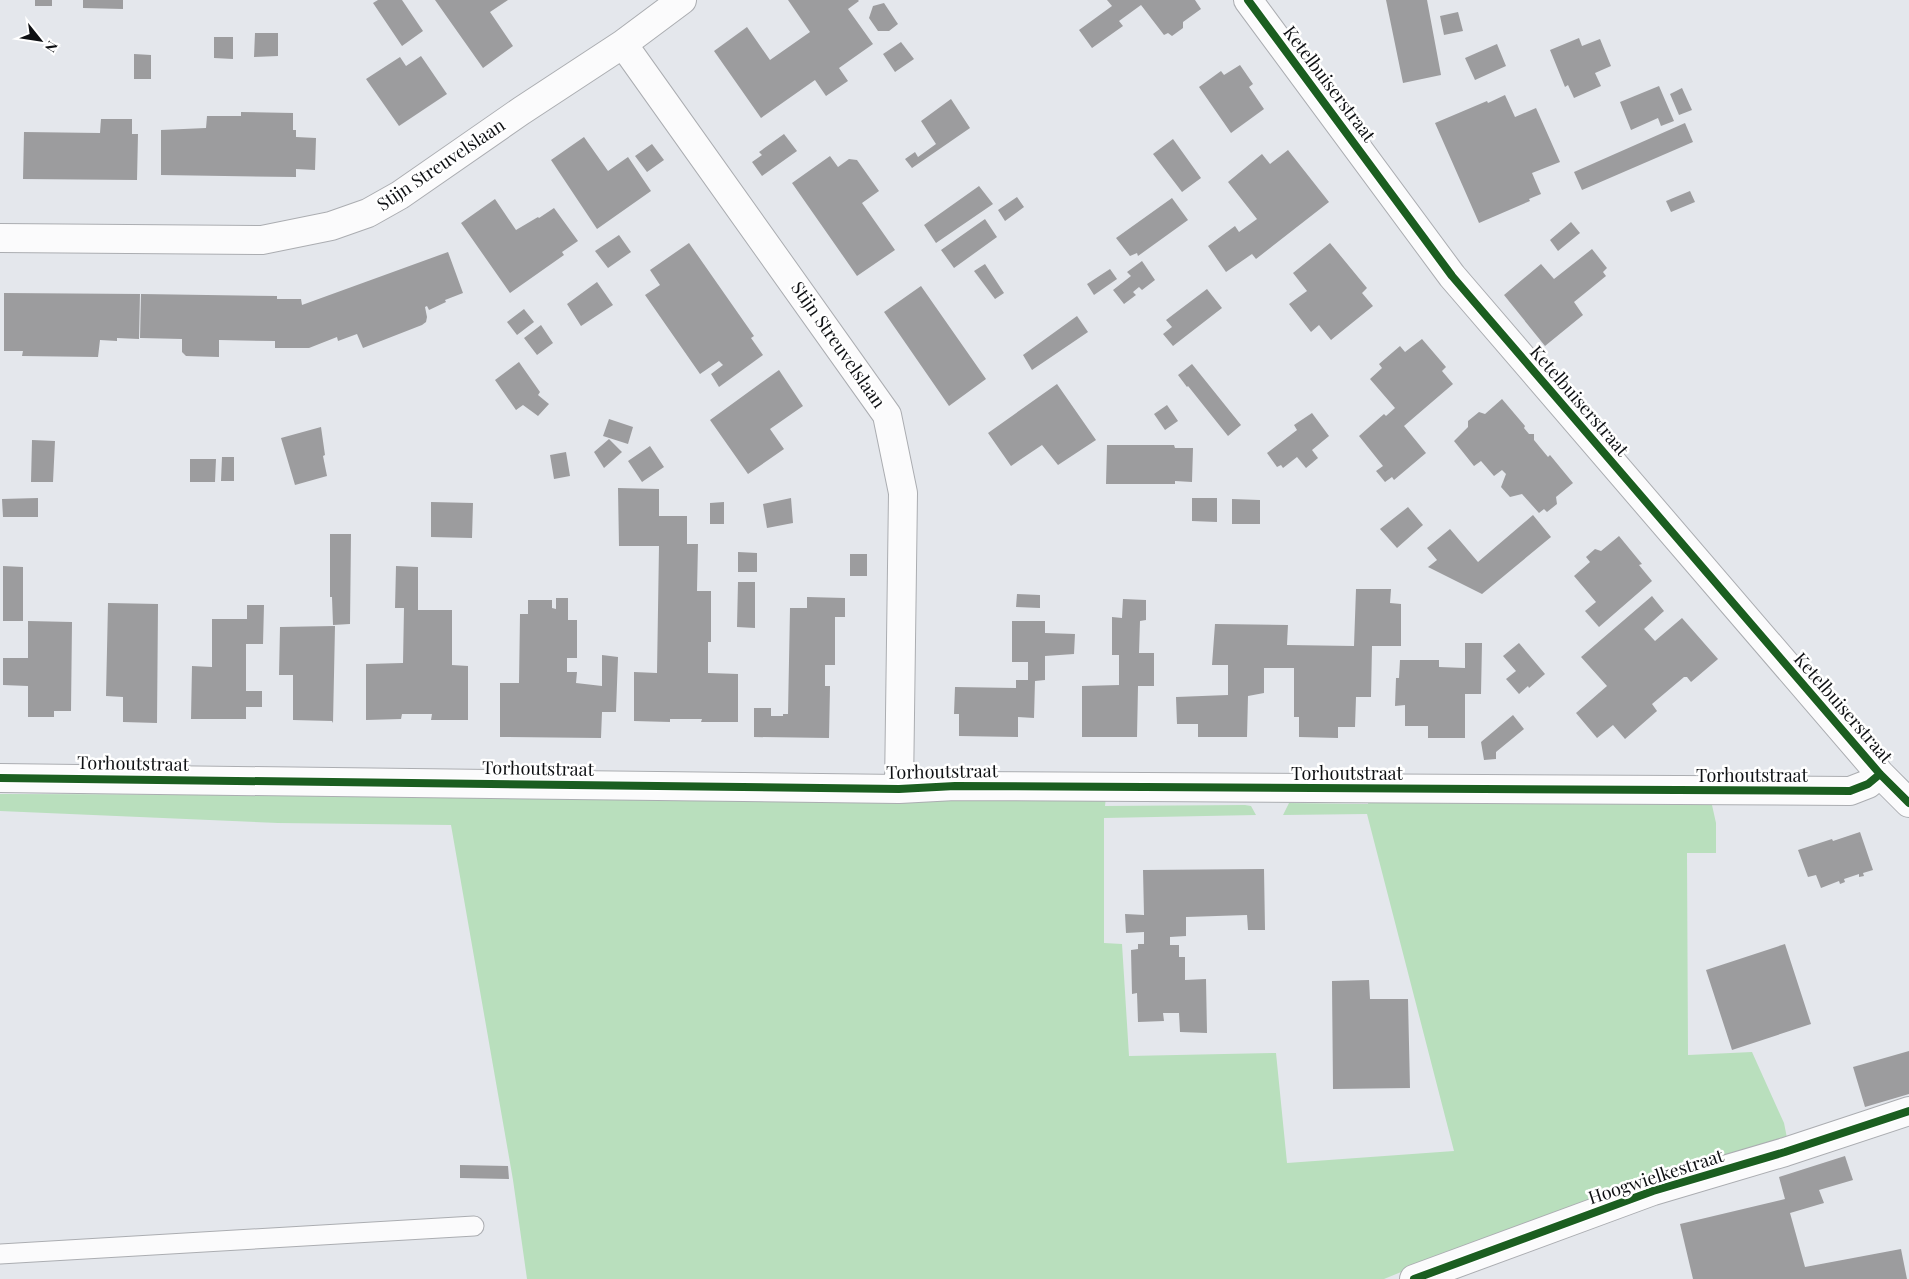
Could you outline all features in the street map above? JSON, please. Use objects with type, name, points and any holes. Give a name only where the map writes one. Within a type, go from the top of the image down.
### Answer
[{"type":"street","name":"Stijn Streuvelslaan","points":[[0,238],[262,240],[331,226],[368,213],[400,195],[521,111],[623,44],[682,0]]},
{"type":"street","name":"Ketelbuiserstraat","points":[[1248,0],[1452,276],[1880,774],[1909,803]]},
{"type":"street","name":"Stijn Streuvelslaan","points":[[623,44],[887,414],[903,493],[899,789]]},
{"type":"street","name":"Torhoutstraat","points":[[0,778],[899,789],[955,786],[1850,791],[1868,784],[1880,774]]},
{"type":"street","name":"Hoogwielkestraat","points":[[1414,1279],[1653,1191],[1785,1152],[1909,1111]]},
{"type":"lane","points":[[0,1254],[474,1226]]},
{"type":"green space","points":[[0,794],[1106,797],[1105,806],[1251,806],[1256,815],[1104,818],[1104,943],[1122,944],[1129,1056],[1276,1053],[1287,1163],[1454,1151],[1367,814],[1283,815],[1289,803],[1368,804],[1369,797],[1712,805],[1716,823],[1716,853],[1687,853],[1688,1055],[1752,1052],[1784,1123],[1787,1138],[1428,1261],[1384,1279],[527,1279],[513,1180],[451,825],[278,823],[0,811]]},
{"type":"building","points":[[35,0],[52,0],[52,6],[35,6]]},
{"type":"building","points":[[83,0],[123,0],[123,9],[83,8]]},
{"type":"building","points":[[378,0],[402,0],[423,31],[402,46],[373,3]]},
{"type":"building","points":[[435,0],[508,0],[490,12],[513,46],[483,68]]},
{"type":"building","points":[[788,0],[858,0],[848,9],[873,44],[839,68],[848,81],[826,96],[815,80],[761,118],[714,51],[747,27],[770,60],[810,32]]},
{"type":"building","points":[[1107,0],[1195,0],[1201,9],[1183,22],[1183,28],[1172,36],[1168,33],[1164,35],[1141,5],[1119,21],[1123,26],[1092,48],[1079,30],[1112,6]]},
{"type":"building","points":[[1386,0],[1427,0],[1441,75],[1403,83]]},
{"type":"building","points":[[884,3],[898,24],[889,31],[878,31],[869,18],[873,6]]},
{"type":"building","points":[[1458,12],[1463,31],[1444,35],[1440,16]]},
{"type":"building","points":[[255,33],[278,33],[278,56],[254,57]]},
{"type":"building","points":[[214,37],[233,37],[233,59],[214,58]]},
{"type":"building","points":[[1579,38],[1582,46],[1600,39],[1611,66],[1595,73],[1601,86],[1574,98],[1568,85],[1565,87],[1550,50]]},
{"type":"building","points":[[901,42],[914,59],[895,72],[883,54]]},
{"type":"building","points":[[1497,44],[1506,66],[1475,80],[1465,58]]},
{"type":"building","points":[[134,54],[151,55],[151,79],[134,79]]},
{"type":"building","points":[[421,56],[447,94],[399,126],[366,79],[400,57],[406,66]]},
{"type":"building","points":[[1240,65],[1253,84],[1249,87],[1264,109],[1231,133],[1199,87],[1221,71],[1224,75]]},
{"type":"building","points":[[1659,86],[1674,121],[1661,126],[1658,118],[1631,130],[1620,102]]},
{"type":"building","points":[[1682,88],[1692,110],[1679,115],[1670,94]]},
{"type":"building","points":[[1505,95],[1515,117],[1536,108],[1560,162],[1532,173],[1541,194],[1529,199],[1530,201],[1479,223],[1435,123]]},
{"type":"building","points":[[951,99],[970,128],[912,168],[905,159],[915,152],[918,157],[936,144],[921,121]]},
{"type":"building","points":[[241,112],[293,113],[293,130],[296,130],[296,137],[316,138],[315,170],[296,169],[296,177],[161,175],[161,130],[206,128],[207,116],[241,116]]},
{"type":"building","points":[[101,119],[132,119],[132,134],[138,134],[137,180],[23,179],[24,132],[100,133]]},
{"type":"building","points":[[1685,123],[1693,142],[1582,190],[1574,172]]},
{"type":"building","points":[[784,134],[797,151],[762,176],[752,162],[762,155],[759,152]]},
{"type":"building","points":[[584,137],[608,171],[628,157],[651,191],[597,229],[551,160]]},
{"type":"building","points":[[1173,139],[1201,178],[1182,192],[1153,154]]},
{"type":"building","points":[[652,144],[664,160],[647,172],[635,156]]},
{"type":"building","points":[[1288,150],[1329,202],[1256,259],[1252,254],[1226,272],[1208,246],[1235,226],[1239,232],[1257,219],[1228,182],[1262,154],[1270,164]]},
{"type":"building","points":[[830,156],[838,167],[849,159],[857,160],[879,191],[862,203],[895,250],[857,276],[792,183]]},
{"type":"building","points":[[979,186],[993,204],[936,243],[924,225]]},
{"type":"building","points":[[1690,191],[1695,202],[1671,212],[1666,201]]},
{"type":"building","points":[[1017,197],[1024,207],[1005,221],[998,210]]},
{"type":"building","points":[[1172,198],[1188,220],[1138,256],[1137,253],[1130,256],[1116,238]]},
{"type":"building","points":[[495,199],[516,230],[554,208],[578,241],[562,252],[564,255],[510,293],[461,223]]},
{"type":"building","points":[[985,219],[997,237],[954,268],[941,250]]},
{"type":"building","points":[[1571,222],[1580,233],[1558,251],[1550,240]]},
{"type":"building","points":[[619,235],[631,252],[608,268],[595,251]]},
{"type":"building","points":[[689,243],[754,336],[751,338],[763,355],[719,387],[711,374],[723,365],[719,361],[700,374],[645,295],[660,285],[650,270]]},
{"type":"building","points":[[1330,243],[1367,288],[1362,293],[1373,306],[1331,340],[1319,325],[1311,332],[1289,304],[1307,291],[1293,273]]},
{"type":"building","points":[[1592,249],[1607,268],[1603,272],[1606,276],[1574,302],[1583,315],[1545,346],[1504,295],[1541,264],[1554,279]]},
{"type":"building","points":[[448,252],[463,293],[445,300],[446,302],[429,310],[427,306],[425,307],[427,317],[426,322],[422,325],[363,348],[357,334],[338,341],[337,337],[309,348],[275,348],[275,341],[219,340],[219,357],[186,356],[182,352],[182,339],[140,338],[141,294],[277,296],[277,299],[301,299],[302,305]]},
{"type":"building","points":[[1142,261],[1155,280],[1142,290],[1139,287],[1133,292],[1136,295],[1124,304],[1113,290],[1131,276],[1127,272]]},
{"type":"building","points":[[985,264],[1004,293],[995,299],[974,271]]},
{"type":"building","points":[[1110,269],[1117,279],[1094,295],[1087,284]]},
{"type":"building","points":[[597,282],[613,305],[581,326],[567,304]]},
{"type":"building","points":[[921,286],[986,379],[949,406],[884,312]]},
{"type":"building","points":[[1207,289],[1222,308],[1173,346],[1163,334],[1172,327],[1166,320]]},
{"type":"building","points":[[4,293],[140,294],[139,339],[117,338],[117,341],[100,340],[98,357],[22,356],[23,351],[4,351]]},
{"type":"building","points":[[524,309],[534,322],[517,335],[507,322]]},
{"type":"building","points":[[1077,316],[1088,332],[1032,370],[1023,355]]},
{"type":"building","points":[[541,325],[553,343],[537,355],[524,338]]},
{"type":"building","points":[[1422,339],[1446,367],[1442,371],[1453,384],[1404,426],[1426,453],[1394,480],[1392,477],[1385,482],[1376,471],[1383,466],[1359,436],[1384,414],[1386,416],[1395,408],[1370,379],[1382,368],[1379,364],[1400,346],[1405,352]]},
{"type":"building","points":[[519,362],[540,392],[538,395],[549,404],[538,416],[523,405],[516,410],[495,380]]},
{"type":"building","points":[[1192,364],[1241,425],[1228,436],[1178,375]]},
{"type":"building","points":[[779,370],[803,406],[770,429],[784,449],[748,474],[710,420]]},
{"type":"building","points":[[1057,384],[1096,440],[1058,465],[1042,445],[1011,466],[988,433]]},
{"type":"building","points":[[1502,399],[1525,426],[1524,428],[1529,434],[1534,434],[1534,440],[1548,457],[1550,455],[1573,483],[1556,497],[1557,504],[1547,512],[1544,509],[1539,513],[1522,494],[1510,497],[1501,487],[1506,474],[1502,470],[1494,476],[1481,461],[1474,466],[1454,441],[1468,427],[1468,421],[1479,412],[1485,414]]},
{"type":"building","points":[[1167,405],[1178,421],[1165,430],[1154,414]]},
{"type":"building","points":[[1312,413],[1329,436],[1312,450],[1318,458],[1306,468],[1297,457],[1283,468],[1281,465],[1277,467],[1267,453],[1297,430],[1294,425]]},
{"type":"building","points":[[609,419],[633,427],[628,444],[603,436]]},
{"type":"building","points":[[321,427],[325,455],[323,456],[327,476],[295,485],[281,438]]},
{"type":"building","points":[[609,439],[622,452],[604,468],[594,452]]},
{"type":"building","points":[[32,440],[55,441],[53,482],[31,482]]},
{"type":"building","points":[[1107,445],[1174,445],[1175,448],[1193,448],[1192,482],[1175,481],[1175,484],[1106,484]]},
{"type":"building","points":[[650,446],[664,467],[642,482],[628,461]]},
{"type":"building","points":[[566,452],[570,476],[554,479],[550,455]]},
{"type":"building","points":[[222,457],[234,457],[234,481],[221,481]]},
{"type":"building","points":[[190,459],[216,459],[215,482],[190,482]]},
{"type":"building","points":[[618,488],[659,489],[659,516],[687,516],[687,544],[698,544],[697,591],[711,591],[711,642],[708,642],[708,673],[738,674],[738,722],[701,722],[702,719],[670,719],[670,722],[634,721],[634,672],[657,673],[659,546],[619,546]]},
{"type":"building","points":[[38,498],[38,517],[3,517],[2,499]]},
{"type":"building","points":[[791,498],[793,523],[767,528],[763,504]]},
{"type":"building","points":[[1192,498],[1217,498],[1217,522],[1192,521]]},
{"type":"building","points":[[1232,499],[1260,500],[1260,524],[1232,524]]},
{"type":"building","points":[[431,502],[473,503],[472,538],[431,537]]},
{"type":"building","points":[[724,502],[724,524],[710,524],[710,503]]},
{"type":"building","points":[[1408,507],[1423,525],[1397,548],[1380,529]]},
{"type":"building","points":[[1533,515],[1551,537],[1482,594],[1428,567],[1437,560],[1427,548],[1450,529],[1478,562]]},
{"type":"building","points":[[330,534],[351,534],[350,624],[333,625],[332,597],[330,597]]},
{"type":"building","points":[[1619,536],[1642,564],[1639,565],[1652,581],[1599,627],[1585,611],[1596,602],[1574,576],[1590,562],[1586,557],[1595,549],[1601,551]]},
{"type":"building","points":[[738,552],[757,553],[757,572],[738,572]]},
{"type":"building","points":[[850,554],[867,554],[867,576],[850,576]]},
{"type":"building","points":[[3,566],[23,567],[23,621],[3,621]]},
{"type":"building","points":[[396,566],[418,567],[418,610],[452,610],[452,665],[468,666],[468,720],[431,720],[432,714],[402,714],[401,719],[366,720],[366,664],[403,663],[404,608],[395,608]]},
{"type":"building","points":[[738,582],[755,582],[755,628],[737,627]]},
{"type":"building","points":[[1356,589],[1391,589],[1390,603],[1401,604],[1401,646],[1372,646],[1371,697],[1356,697],[1355,727],[1338,727],[1338,738],[1299,737],[1299,717],[1294,717],[1294,668],[1264,668],[1264,693],[1248,696],[1247,737],[1198,737],[1198,724],[1177,724],[1176,697],[1228,695],[1228,665],[1212,665],[1215,624],[1288,625],[1287,645],[1354,646]]},
{"type":"building","points":[[1017,594],[1040,595],[1040,608],[1016,607]]},
{"type":"building","points":[[1652,596],[1664,611],[1644,629],[1655,641],[1682,618],[1718,659],[1691,682],[1687,677],[1684,677],[1652,704],[1657,711],[1625,739],[1613,725],[1597,738],[1576,713],[1607,686],[1581,657]]},
{"type":"building","points":[[807,597],[845,598],[845,617],[835,617],[835,665],[825,665],[825,686],[830,686],[829,738],[754,737],[754,708],[771,708],[771,716],[788,714],[790,608],[807,608]]},
{"type":"building","points":[[556,598],[568,598],[568,620],[577,620],[577,658],[567,658],[567,672],[577,672],[576,683],[602,686],[602,655],[618,657],[616,712],[602,712],[601,738],[500,737],[500,683],[519,683],[520,614],[528,614],[528,600],[552,600],[552,608],[556,609]]},
{"type":"building","points":[[1123,599],[1146,600],[1146,620],[1140,621],[1139,653],[1154,653],[1154,686],[1138,686],[1137,737],[1082,737],[1082,686],[1119,685],[1119,655],[1112,655],[1112,617],[1122,618]]},
{"type":"building","points":[[108,603],[158,604],[157,723],[123,722],[123,697],[106,696]]},
{"type":"building","points":[[247,605],[264,605],[263,644],[246,644],[246,691],[262,691],[262,707],[246,707],[246,719],[191,719],[192,666],[212,667],[212,619],[247,619]]},
{"type":"building","points":[[28,621],[72,622],[71,711],[54,711],[54,717],[28,717],[28,686],[3,685],[3,658],[28,658]]},
{"type":"building","points":[[1012,621],[1045,621],[1045,633],[1075,634],[1074,654],[1045,656],[1045,680],[1035,681],[1034,718],[1018,717],[1018,737],[959,736],[959,714],[954,714],[955,687],[1016,688],[1016,680],[1028,680],[1028,662],[1012,662]]},
{"type":"building","points":[[335,626],[333,723],[332,721],[293,720],[293,675],[279,675],[280,627]]},
{"type":"building","points":[[1465,643],[1482,643],[1481,694],[1465,694],[1465,738],[1428,738],[1428,726],[1405,726],[1405,705],[1395,706],[1396,678],[1399,678],[1400,660],[1439,660],[1439,667],[1465,668]]},
{"type":"building","points":[[1519,643],[1545,674],[1519,694],[1506,679],[1516,671],[1503,656]]},
{"type":"building","points":[[1513,715],[1524,729],[1496,752],[1496,759],[1484,760],[1481,742]]},
{"type":"building","points":[[1860,832],[1873,870],[1863,873],[1864,876],[1859,877],[1859,874],[1844,879],[1845,882],[1840,884],[1839,881],[1821,888],[1816,875],[1808,877],[1798,850]]},
{"type":"building","points":[[1264,869],[1265,930],[1248,930],[1247,915],[1186,917],[1186,936],[1170,937],[1170,945],[1179,945],[1179,957],[1185,957],[1185,980],[1206,979],[1207,1033],[1180,1032],[1179,1013],[1163,1013],[1164,1021],[1138,1022],[1137,993],[1132,994],[1131,950],[1138,949],[1138,944],[1144,944],[1144,932],[1126,933],[1125,914],[1144,915],[1143,870]]},
{"type":"building","points":[[1785,944],[1811,1024],[1732,1050],[1706,970]]},
{"type":"building","points":[[1369,980],[1370,999],[1408,999],[1410,1088],[1333,1089],[1332,981]]},
{"type":"building","points":[[1909,1051],[1909,1094],[1865,1107],[1853,1067]]},
{"type":"building","points":[[1845,1156],[1853,1180],[1819,1190],[1824,1203],[1790,1213],[1805,1267],[1901,1249],[1907,1279],[1693,1279],[1680,1224],[1785,1199],[1779,1177]]},
{"type":"building","points":[[460,1165],[508,1166],[509,1179],[460,1178]]},
{"type":"cycle path","points":[[1248,0],[1452,276],[1880,774],[1909,803]]},
{"type":"cycle path","points":[[0,778],[899,789],[955,786],[1850,791],[1868,784],[1880,774]]},
{"type":"cycle path","points":[[1414,1279],[1653,1191],[1785,1152],[1909,1111]]}]
